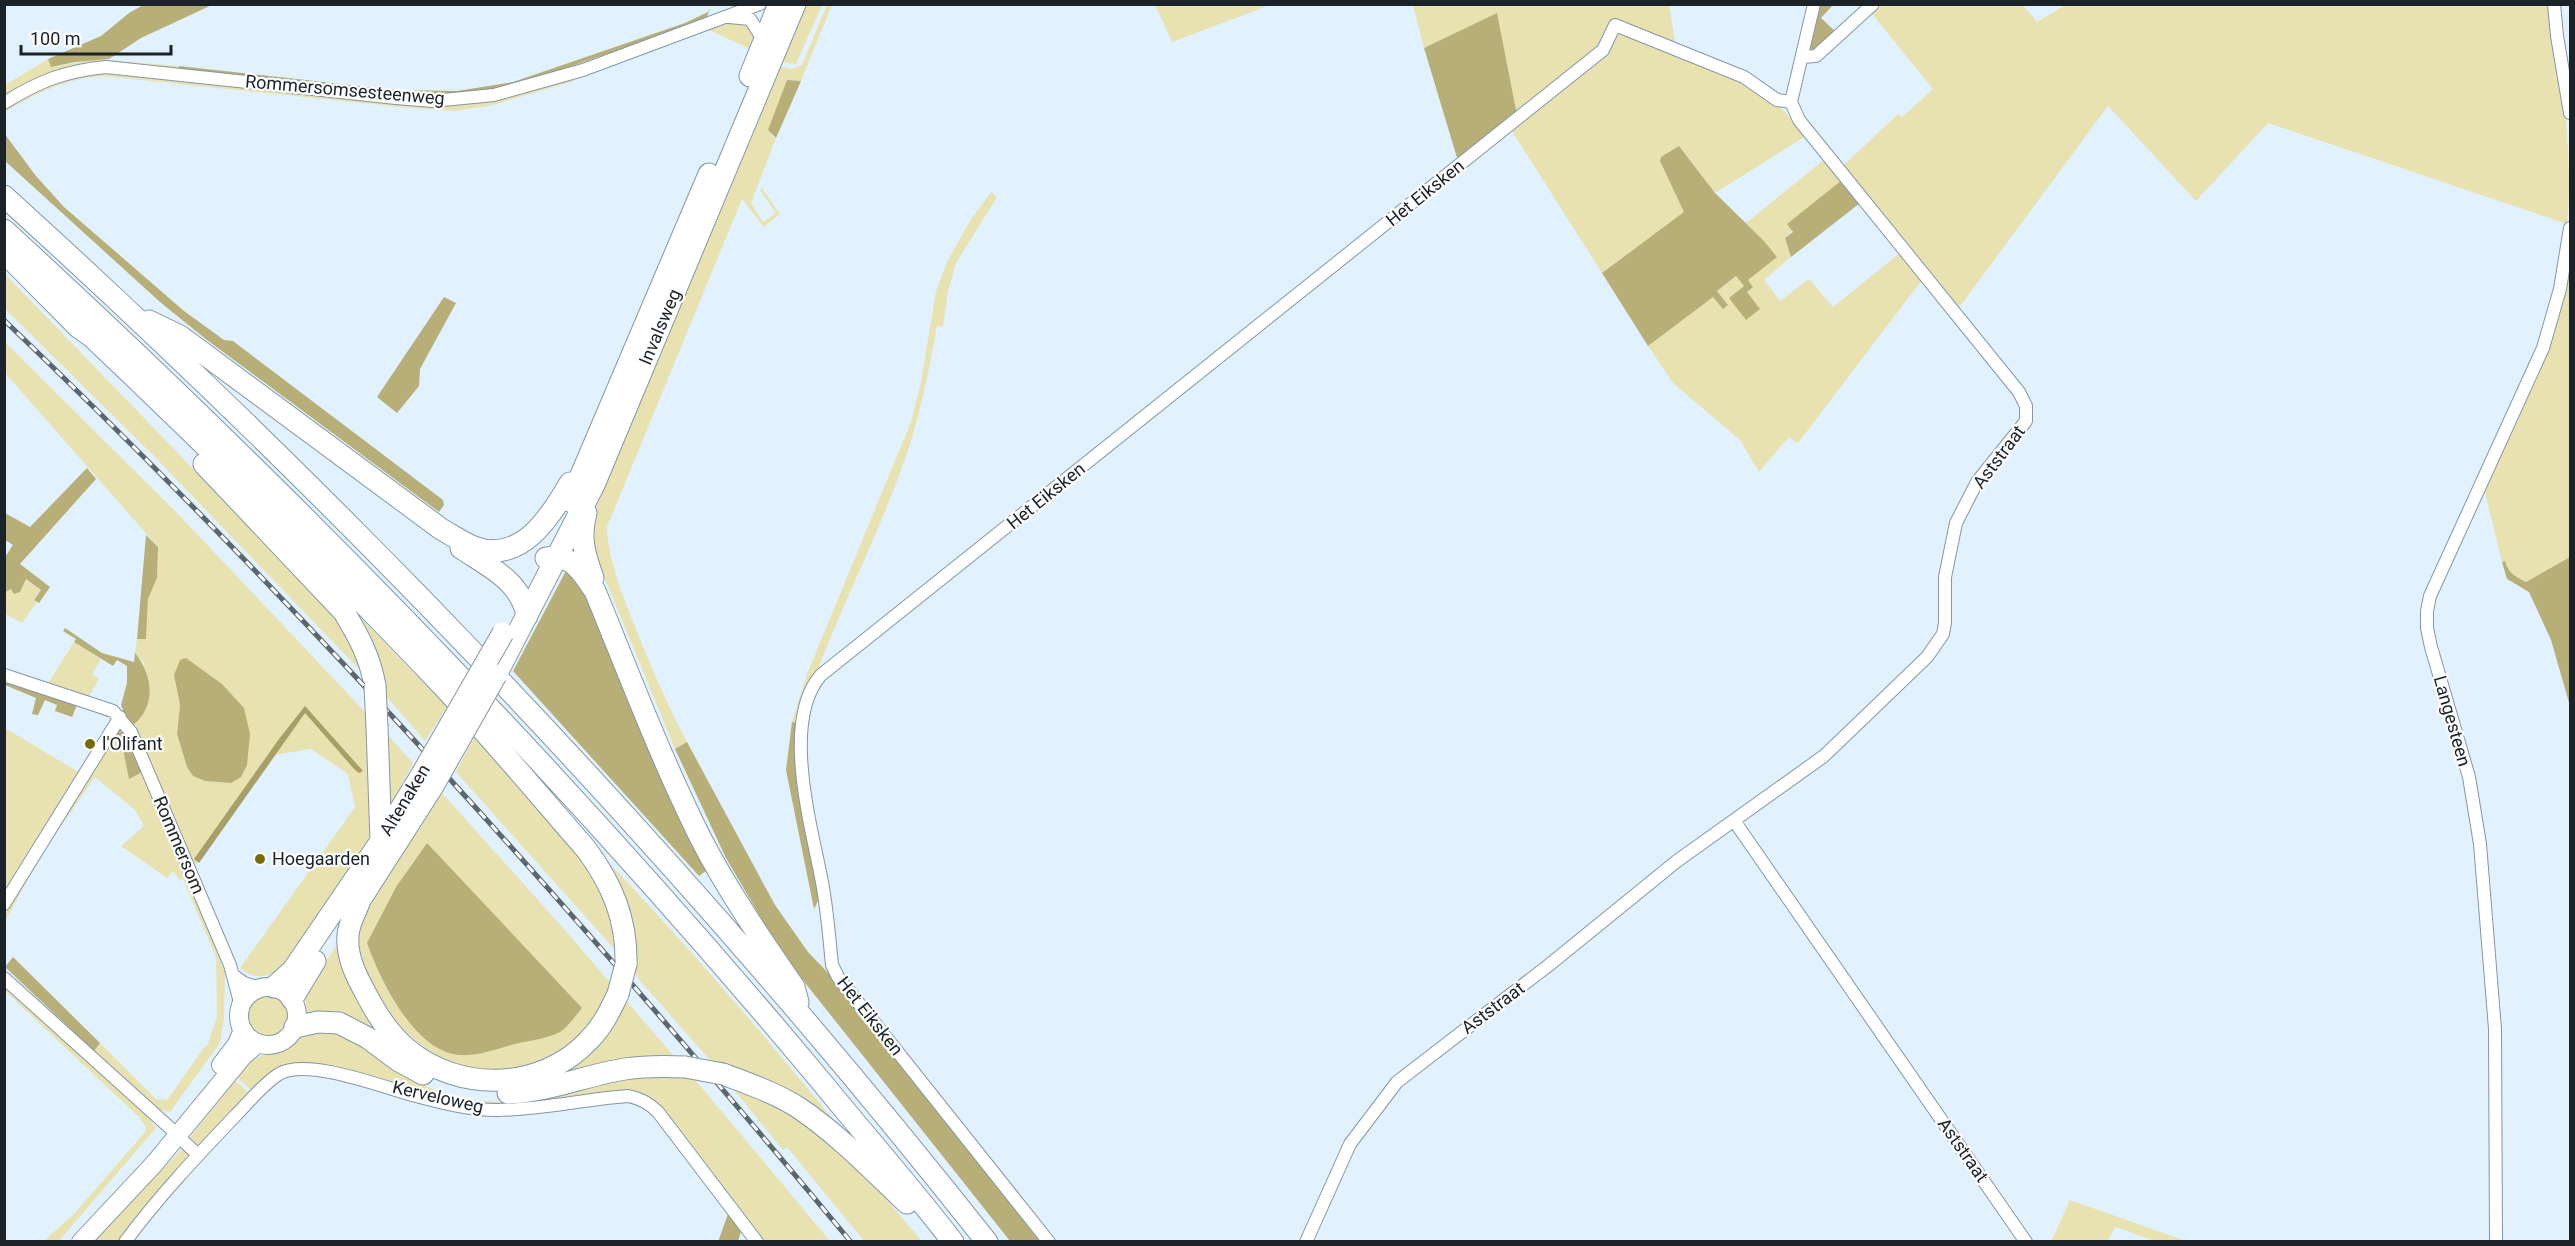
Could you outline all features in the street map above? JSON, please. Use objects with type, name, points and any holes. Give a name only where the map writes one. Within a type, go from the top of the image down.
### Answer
[{"type":"highway","name":"Invalsweg","points":[[550,558],[581,479],[584,463],[779,4]]},
{"type":"highway","name":"Invalsweg","points":[[508,638],[550,558],[594,485],[795,4]]},
{"type":"highway","points":[[4,196],[133,313],[300,474],[434,611],[562,747],[802,1017],[987,1242]]},
{"type":"highway","points":[[4,230],[112,329],[300,513],[464,680],[672,907],[949,1237]]},
{"type":"highway","points":[[4,252],[78,327],[160,402],[359,599],[441,684],[586,849],[602,871],[616,900],[625,936],[626,964],[618,994],[605,1021],[589,1041],[561,1063],[541,1073],[519,1079],[492,1081],[469,1079],[448,1073],[419,1058],[394,1036],[378,1015],[358,981],[351,963],[348,935],[350,923],[360,900]]},
{"type":"highway","points":[[133,313],[180,336],[441,529],[473,547],[484,550],[512,547],[526,540],[541,527],[584,463]]},
{"type":"highway","points":[[78,327],[87,343],[330,595],[360,638],[370,660],[375,686],[381,841]]},
{"type":"highway","points":[[594,485],[583,524],[582,543],[595,591]]},
{"type":"highway","points":[[441,529],[457,545],[510,582],[525,606]]},
{"type":"highway","points":[[550,558],[581,569],[595,591],[663,756],[701,839],[735,901],[794,987],[802,1017]]},
{"type":"highway","name":"Altenaken","points":[[292,999],[302,979],[349,911],[360,900],[508,638]]},
{"type":"highway","name":"Altenaken","points":[[267,988],[293,970],[381,841],[428,780]]},
{"type":"highway","points":[[295,1027],[318,1022],[339,1023],[368,1038],[399,1061],[440,1083],[460,1090],[483,1094],[527,1091],[626,1069],[662,1066],[685,1067],[723,1074],[765,1090],[798,1107],[831,1131],[911,1208],[949,1237]]},
{"type":"main road","points":[[267,988],[286,993],[292,999],[297,1012],[295,1027],[283,1041],[270,1044],[258,1043],[243,1030],[240,1020],[241,1006],[248,996],[267,988]]},
{"type":"main road","points":[[81,1242],[154,1164],[243,1030]]},
{"type":"main road","points":[[174,1132],[243,1056],[258,1043]]},
{"type":"street","name":"Rommersomsesteenweg","points":[[4,103],[26,90],[63,74],[106,67],[396,98],[433,101],[469,99],[494,95],[583,70],[760,4]]},
{"type":"street","points":[[1791,102],[1814,4]]},
{"type":"street","points":[[1802,57],[1816,56],[1874,4]]},
{"type":"street","points":[[2554,4],[2557,36],[2571,113]]},
{"type":"street","points":[[728,17],[750,19],[764,41]]},
{"type":"street","name":"Het Eiksken","points":[[1050,1242],[838,976],[832,965],[822,887],[803,792],[801,758],[804,717],[813,684],[821,675],[1603,50],[1615,25],[1744,77],[1777,99],[1791,102]]},
{"type":"street","name":"Aststraat","points":[[1306,1242],[1350,1144],[1397,1082],[1549,965],[1677,861],[1736,822],[1824,756],[1927,657],[1938,643],[1945,623],[1944,577],[1956,523],[1977,482],[2026,421],[2026,406],[2019,392],[1799,120],[1791,102]]},
{"type":"street","name":"Langesteen","points":[[2496,1242],[2495,1029],[2480,844],[2469,777],[2431,647],[2427,611],[2430,597],[2543,348],[2560,289],[2571,228]]},
{"type":"street","points":[[4,675],[112,711],[120,717],[4,904]]},
{"type":"street","name":"Rommersom","points":[[120,717],[131,732],[233,975],[241,1006]]},
{"type":"street","name":"Aststraat","points":[[1736,822],[2026,1242]]},
{"type":"street","points":[[233,975],[244,983],[267,988]]},
{"type":"street","points":[[4,978],[198,1155]]},
{"type":"street","name":"Kerveloweg","points":[[125,1242],[166,1190],[198,1155],[279,1074],[291,1070],[355,1077],[415,1096],[485,1109],[535,1108],[628,1096],[649,1104],[658,1112],[757,1242]]},
{"type":"shaded area","points":[[145,4],[212,5],[141,38],[109,59],[51,67],[48,59],[101,36],[129,13]]},
{"type":"shaded area","points":[[2067,4],[2129,4],[2131,6],[2133,4],[2550,4],[2568,141],[2567,224],[2268,123],[2196,201],[2108,106],[1958,309],[1843,166],[1898,114],[1902,117],[1933,89],[1872,14],[1883,5],[2023,5],[2037,22]]},
{"type":"shaded area","points":[[805,5],[822,5],[796,64],[782,62]]},
{"type":"shaded area","points":[[827,5],[832,5],[801,81],[787,80],[771,136],[776,138],[751,203],[763,222],[776,213],[760,190],[762,188],[780,214],[764,227],[742,199],[607,527],[616,576],[659,684],[687,742],[675,749],[601,569],[593,544],[594,513],[780,67],[792,69],[802,65]]},
{"type":"shaded area","points":[[1155,5],[1270,5],[1172,42]]},
{"type":"shaded area","points":[[1413,5],[1669,5],[1676,47],[1614,21],[1601,46],[1517,115],[1497,14],[1424,48]]},
{"type":"shaded area","points":[[1819,5],[1833,5],[1821,18],[1836,32],[1813,50],[1810,48],[1810,42]]},
{"type":"shaded area","points":[[710,8],[706,20],[504,89],[426,97],[178,70],[179,66],[396,90],[457,91],[513,82],[685,23],[708,12]]},
{"type":"shaded area","points":[[1497,13],[1517,115],[1458,161],[1424,48]]},
{"type":"shaded area","points":[[727,22],[746,22],[757,36],[750,49],[707,29]]},
{"type":"shaded area","points":[[1619,33],[1696,60],[1752,86],[1778,105],[1806,136],[1715,193],[1679,146],[1660,161],[1685,212],[1602,273],[1510,128]]},
{"type":"shaded area","points":[[48,59],[52,67],[96,59],[178,66],[178,70],[107,64],[5,97],[5,85]]},
{"type":"shaded area","points":[[109,72],[439,105],[484,101],[574,78],[574,81],[489,106],[454,111],[102,76],[76,80],[51,88],[5,112],[4,108],[62,77]]},
{"type":"shaded area","points":[[787,80],[801,81],[776,138],[768,130]]},
{"type":"shaded area","points":[[4,133],[36,176],[64,207],[184,311],[224,340],[233,341],[443,500],[444,505],[439,512],[207,340],[160,302],[5,161]]},
{"type":"shaded area","points":[[1679,146],[1715,193],[1777,257],[1748,280],[1753,287],[1747,292],[1760,309],[1746,320],[1729,298],[1744,286],[1736,276],[1717,291],[1728,305],[1723,309],[1713,297],[1648,346],[1602,273],[1684,212],[1660,161],[1661,157]]},
{"type":"shaded area","points":[[1825,159],[1842,180],[1785,238],[1791,257],[1764,280],[1780,301],[1809,279],[1833,307],[1901,252],[1922,280],[1798,443],[1789,437],[1759,472],[1740,440],[1673,383],[1648,346],[1713,296],[1728,304],[1717,291],[1737,276],[1744,286],[1729,298],[1760,309],[1747,292],[1747,280],[1764,241],[1746,223]]},
{"type":"shaded area","points":[[1842,180],[1860,203],[1791,257],[1785,238],[1793,232],[1787,224]]},
{"type":"shaded area","points":[[991,192],[997,197],[956,263],[948,291],[943,327],[937,326],[922,401],[900,473],[834,628],[800,724],[792,722],[807,674],[911,422],[921,382],[936,291],[948,260],[970,221]]},
{"type":"shaded area","points":[[2570,255],[2570,557],[2526,582],[2513,574],[2505,562],[2502,562],[2485,492],[2546,349]]},
{"type":"shaded area","points":[[4,273],[316,596],[350,639],[358,668],[152,454],[5,309]]},
{"type":"shaded area","points":[[444,297],[456,303],[420,369],[419,386],[397,413],[377,397]]},
{"type":"shaded area","points":[[4,341],[179,515],[366,713],[372,837],[278,971],[256,976],[240,968],[355,807],[348,774],[311,749],[274,755],[193,869],[132,726],[144,663],[135,653],[137,639],[146,639],[148,599],[157,578],[158,547],[5,373]],"holes":[[[174,675],[213,678],[222,684],[217,783],[193,776],[187,767],[177,734],[180,705]]]},
{"type":"shaded area","points":[[87,468],[96,479],[20,564],[50,587],[39,603],[34,600],[41,590],[26,579],[20,592],[14,594],[11,589],[5,592],[5,557],[13,545],[5,540],[5,513],[30,527]]},
{"type":"shaded area","points":[[146,535],[158,547],[157,578],[148,599],[146,639],[137,639]]},
{"type":"shaded area","points":[[2570,557],[2570,706],[2551,640],[2529,592],[2507,579],[2502,562],[2505,561],[2510,572],[2526,582]]},
{"type":"shaded area","points":[[568,567],[580,574],[710,868],[699,876],[513,671]]},
{"type":"shaded area","points":[[25,579],[41,590],[34,599],[37,602],[22,623],[5,614],[4,592],[11,589],[20,592]]},
{"type":"shaded area","points":[[332,588],[447,707],[425,741],[380,689]]},
{"type":"shaded area","points":[[65,628],[102,653],[134,662],[135,653],[146,671],[150,691],[146,710],[132,726],[121,714],[127,683],[127,666],[117,660],[113,666],[74,642],[76,639],[63,631]]},
{"type":"shaded area","points":[[74,642],[101,659],[92,674],[99,679],[88,698],[47,685]]},
{"type":"shaded area","points":[[186,658],[222,684],[244,708],[250,734],[247,765],[241,777],[231,783],[205,781],[193,776],[187,767],[177,734],[180,705],[174,675],[180,660]]},
{"type":"shaded area","points":[[4,678],[109,714],[108,717],[77,705],[72,717],[55,711],[57,705],[45,700],[38,715],[32,714],[36,698],[5,685]]},
{"type":"shaded area","points":[[305,706],[363,771],[359,773],[355,770],[305,713],[199,863],[194,859]]},
{"type":"shaded area","points":[[792,722],[800,724],[819,899],[814,909],[786,770]]},
{"type":"shaded area","points":[[5,728],[80,773],[5,896]]},
{"type":"shaded area","points":[[383,730],[413,763],[385,817]]},
{"type":"shaded area","points":[[118,731],[125,732],[144,771],[129,779],[122,745],[111,737]]},
{"type":"shaded area","points":[[475,736],[583,858],[611,911],[616,951],[456,772]]},
{"type":"shaded area","points":[[111,737],[122,745],[129,778],[144,771],[225,972],[224,1019],[220,1043],[170,1112],[157,1109],[94,1051],[100,1043],[156,1099],[167,1100],[207,1046],[217,1017],[216,957],[183,879],[180,880],[173,871],[167,878],[121,846],[144,826],[135,810],[95,777],[41,855],[5,922],[4,913],[27,870]]},
{"type":"shaded area","points":[[687,742],[775,905],[808,952],[835,980],[1045,1241],[1010,1241],[806,984],[772,937],[726,858],[675,749]]},
{"type":"shaded area","points":[[442,793],[612,985],[593,1022],[565,1049],[530,1066],[502,1071],[475,1069],[450,1062],[426,1048],[405,1031],[387,1010],[372,987],[361,962],[355,926],[412,832],[416,834]],"holes":[[[427,843],[442,1049],[428,1039],[405,1016],[387,989],[367,943],[396,887]]]},
{"type":"shaded area","points":[[589,842],[726,992],[856,1147],[716,1067],[642,983],[631,969]]},
{"type":"shaded area","points":[[427,843],[582,1008],[560,1032],[474,1055],[461,1055],[444,1051],[429,1042],[402,1012],[390,994],[367,943],[396,887]]},
{"type":"shaded area","points":[[344,936],[348,965],[369,1008],[389,1035],[412,1057],[439,1073],[468,1083],[499,1085],[529,1081],[559,1070],[593,1044],[608,1026],[624,998],[678,1061],[651,1061],[624,1065],[517,1088],[491,1089],[466,1086],[442,1079],[419,1068],[353,1024],[338,1018],[307,1017],[305,995],[308,985]]},
{"type":"shaded area","points":[[13,957],[100,1043],[94,1051],[5,967]]},
{"type":"shaded area","points":[[4,983],[145,1113],[156,1128],[59,1241],[44,1241],[74,1214],[145,1132],[146,1127],[139,1117],[5,991]]},
{"type":"shaded area","points":[[267,993],[282,1000],[289,1015],[282,1030],[267,1037],[252,1030],[245,1015],[252,1000]]},
{"type":"shaded area","points":[[336,1028],[416,1081],[445,1094],[468,1100],[515,1100],[539,1097],[640,1075],[693,1077],[830,1241],[760,1241],[646,1098],[488,1107],[301,1067],[254,1093],[238,1078],[256,1059],[287,1049],[301,1034]]},
{"type":"shaded area","points":[[235,1080],[252,1096],[203,1145],[197,1147],[189,1139]]},
{"type":"shaded area","points":[[738,1088],[798,1119],[861,1170],[922,1241],[864,1241],[787,1147],[783,1150],[734,1090]]},
{"type":"shaded area","points":[[182,1149],[188,1153],[189,1159],[122,1241],[93,1242],[149,1176],[158,1174]]},
{"type":"shaded area","points":[[2070,1200],[2186,1241],[2155,1241],[2115,1227],[2108,1241],[2051,1242]]},
{"type":"shaded area","points":[[729,1211],[742,1228],[738,1241],[718,1242]]},
{"type":"railway","points":[[4,320],[226,541],[441,769],[648,1003],[851,1242]]},
{"type":"place","name":"l'Olifant","points":[[90,744]]},
{"type":"place","name":"Hoegaarden","points":[[260,859]]}]
